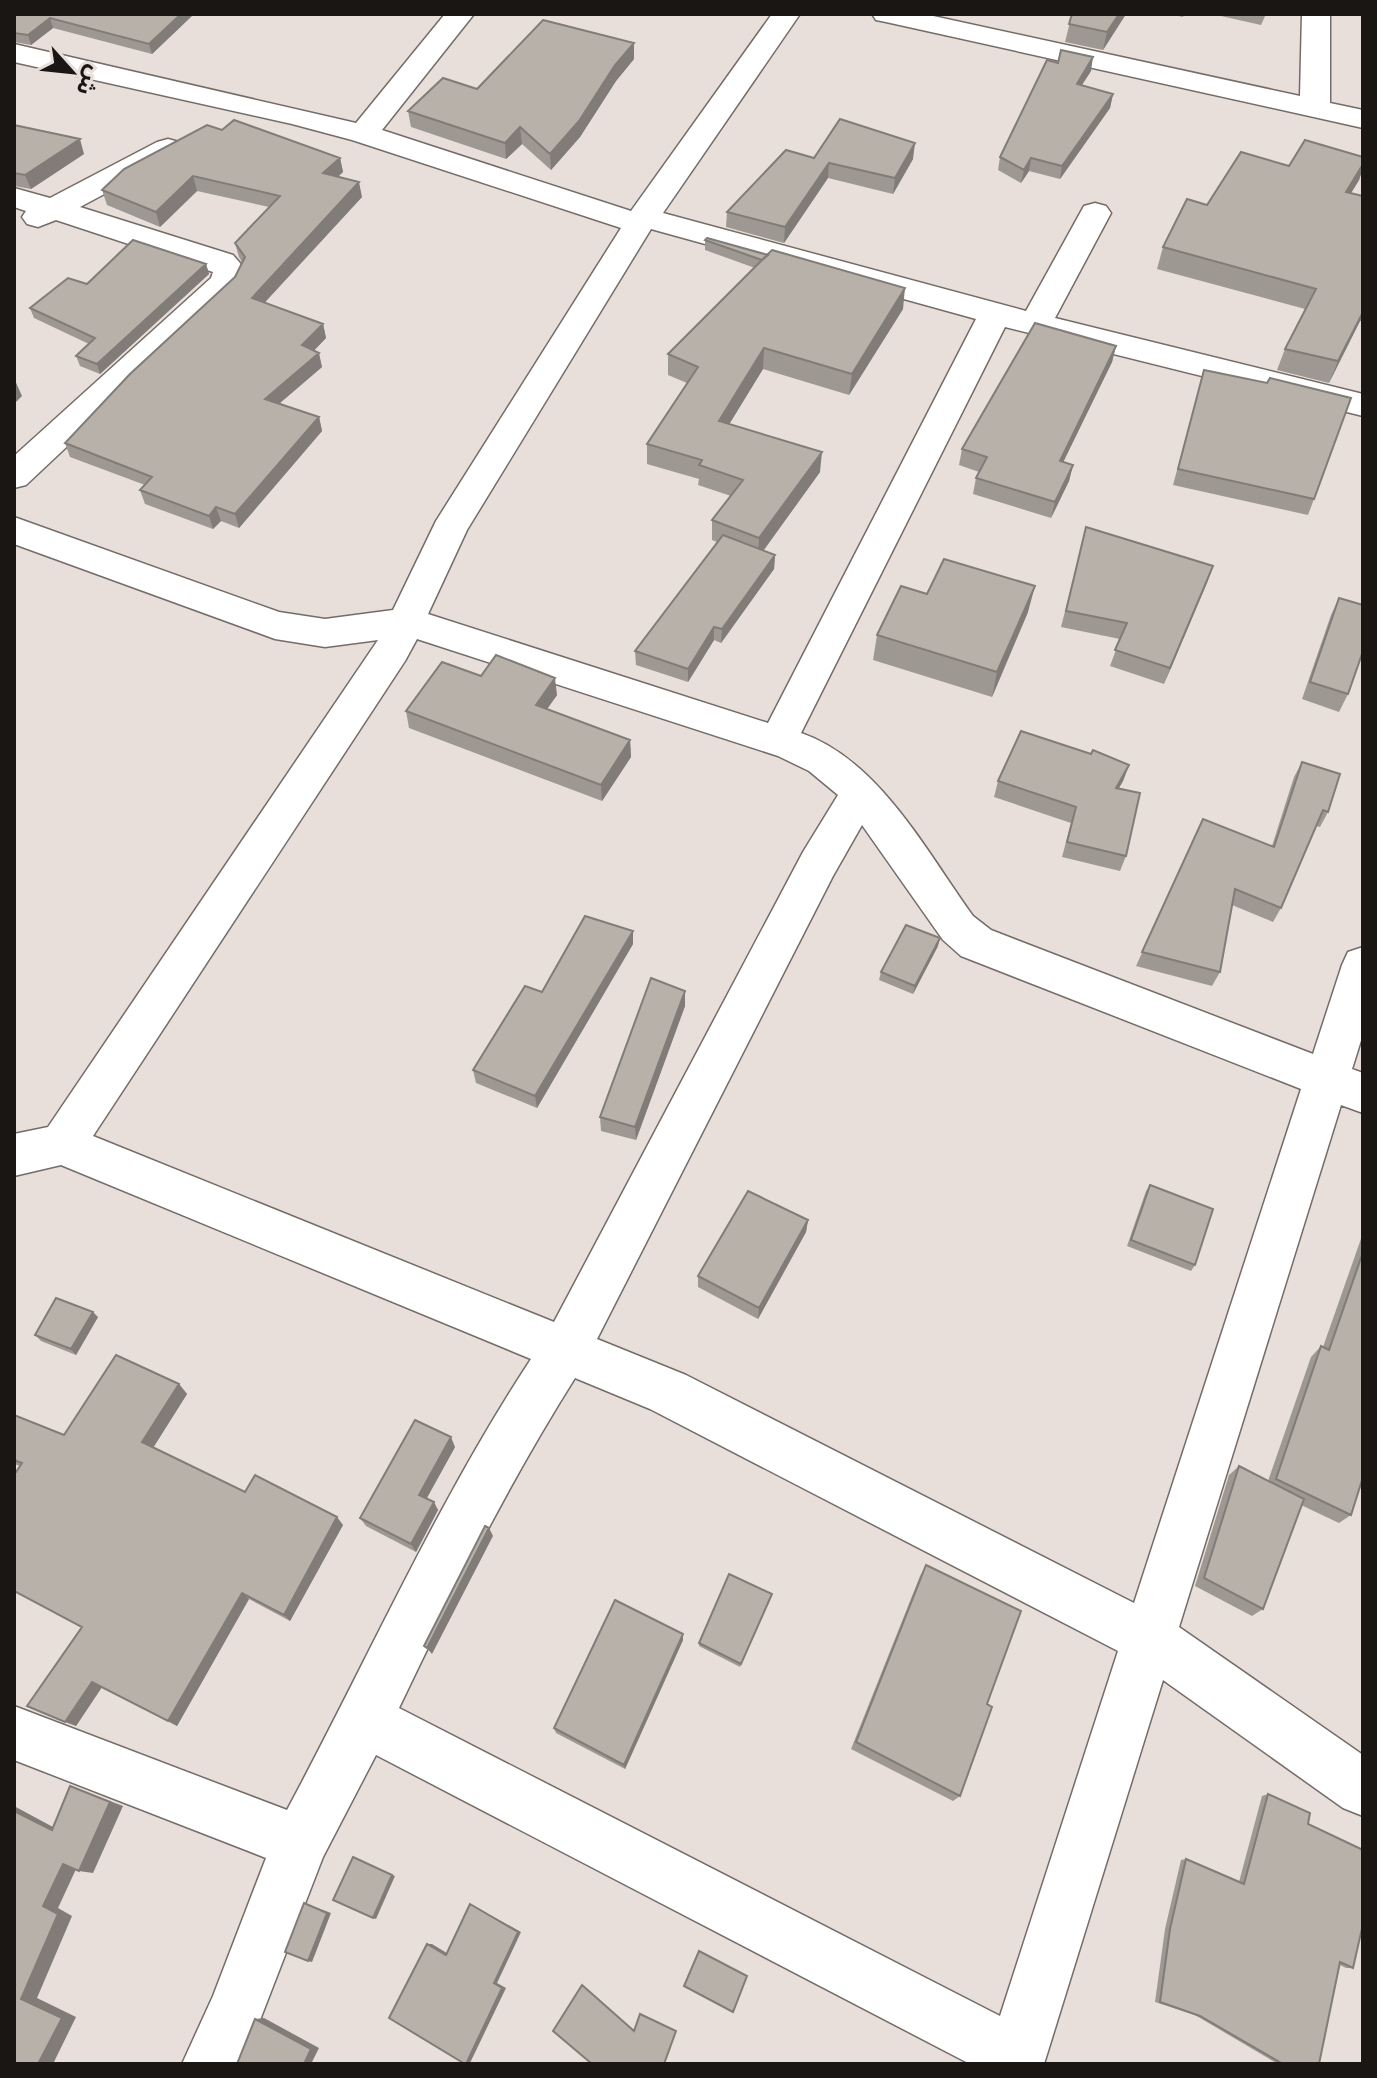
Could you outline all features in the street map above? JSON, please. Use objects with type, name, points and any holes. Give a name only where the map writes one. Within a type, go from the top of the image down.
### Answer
[{"type":"street","points":[[363,134],[460,14]]},
{"type":"street","points":[[62,1144],[274,830],[408,622],[449,530],[641,220],[786,14]]},
{"type":"street","points":[[886,14],[1363,119]]},
{"type":"street","points":[[1315,109],[1316,14]]},
{"type":"street","points":[[14,53],[363,134],[641,220],[1015,319],[1363,405]]},
{"type":"street","points":[[14,227],[54,211],[245,106]]},
{"type":"street","points":[[14,197],[222,262],[230,270],[226,282],[14,476]]},
{"type":"street","points":[[778,741],[1015,319],[1095,213]]},
{"type":"street","points":[[14,530],[275,625],[325,633],[408,622],[812,752],[831,763],[861,792],[958,928],[976,943],[1345,1086]]},
{"type":"street","points":[[212,2064],[237,2009],[300,1843],[365,1720],[462,1521],[515,1428],[566,1349],[818,864],[861,792]]},
{"type":"street","points":[[365,1720],[1015,2060],[1150,1639],[1345,1086],[1363,965]]},
{"type":"street","points":[[14,1155],[62,1144],[668,1392],[1150,1639],[1363,1788]]},
{"type":"street","points":[[14,1733],[300,1843]]},
{"type":"building","points":[[14,14],[181,14],[149,44],[50,18],[28,35],[14,33]]},
{"type":"building","points":[[1072,14],[1119,14],[1107,32],[1069,24]]},
{"type":"building","points":[[543,20],[634,43],[615,65],[579,121],[550,154],[520,127],[505,143],[408,111],[443,78],[477,89]]},
{"type":"building","points":[[1061,50],[1093,57],[1077,84],[1113,94],[1062,166],[1031,158],[1024,170],[1000,157],[1047,60],[1058,63]]},
{"type":"building","points":[[840,119],[915,143],[895,178],[829,163],[785,227],[727,212],[786,150],[814,158]]},
{"type":"building","points":[[234,120],[340,158],[323,173],[359,182],[252,298],[323,324],[302,345],[319,353],[265,399],[319,417],[235,514],[216,507],[209,516],[140,490],[152,477],[65,443],[130,374],[235,277],[245,257],[235,243],[280,196],[193,176],[156,212],[102,190],[124,169],[207,125],[222,130]]},
{"type":"building","points":[[14,125],[80,139],[25,175],[14,173]]},
{"type":"building","points":[[1305,140],[1363,157],[1363,164],[1346,192],[1363,196],[1363,312],[1338,361],[1285,349],[1316,289],[1163,247],[1187,199],[1207,205],[1241,152],[1289,166]]},
{"type":"building","points":[[707,238],[768,255],[762,260],[705,240]]},
{"type":"building","points":[[133,240],[206,264],[97,364],[76,356],[95,338],[30,308],[68,278],[87,284]]},
{"type":"building","points":[[772,250],[905,288],[852,374],[764,348],[719,421],[822,452],[759,538],[712,520],[743,480],[699,465],[702,460],[647,444],[698,367],[668,354]]},
{"type":"building","points":[[1035,323],[1116,346],[1060,461],[1073,465],[1055,502],[976,478],[987,457],[962,449]]},
{"type":"building","points":[[1204,370],[1267,383],[1270,378],[1351,398],[1314,499],[1178,469]]},
{"type":"building","points":[[1086,527],[1213,566],[1170,668],[1115,650],[1127,623],[1066,611]]},
{"type":"building","points":[[723,535],[775,555],[722,629],[714,627],[688,669],[635,651]]},
{"type":"building","points":[[944,559],[1035,586],[997,672],[877,635],[901,586],[927,594]]},
{"type":"building","points":[[1339,598],[1363,605],[1363,651],[1348,694],[1310,682]]},
{"type":"building","points":[[496,655],[555,678],[536,705],[630,740],[601,785],[406,711],[442,662],[481,676]]},
{"type":"building","points":[[1021,731],[1091,754],[1093,750],[1129,765],[1116,788],[1140,793],[1126,856],[1067,842],[1076,807],[998,781]]},
{"type":"building","points":[[1302,762],[1340,774],[1328,812],[1323,810],[1281,908],[1235,889],[1220,972],[1142,952],[1203,819],[1274,847]]},
{"type":"building","points":[[585,916],[633,931],[535,1096],[473,1070],[525,986],[542,992]]},
{"type":"building","points":[[906,925],[940,938],[915,986],[881,972]]},
{"type":"building","points":[[651,978],[685,991],[635,1127],[600,1117]]},
{"type":"building","points":[[1150,1185],[1213,1209],[1195,1265],[1131,1240]]},
{"type":"building","points":[[748,1191],[808,1220],[759,1308],[698,1276]]},
{"type":"building","points":[[1363,1252],[1363,1477],[1351,1515],[1276,1479],[1321,1346],[1329,1350]]},
{"type":"building","points":[[56,1298],[93,1312],[71,1349],[35,1335]]},
{"type":"building","points":[[116,1355],[179,1384],[142,1442],[245,1492],[255,1475],[337,1517],[284,1615],[242,1593],[168,1721],[92,1682],[65,1722],[27,1706],[82,1627],[14,1591],[14,1475],[22,1463],[14,1460],[14,1415],[64,1435]]},
{"type":"building","points":[[415,1420],[451,1437],[419,1495],[434,1502],[411,1544],[360,1518]]},
{"type":"building","points":[[1239,1466],[1304,1499],[1263,1609],[1204,1578]]},
{"type":"building","points":[[485,1526],[489,1528],[427,1648],[424,1646]]},
{"type":"building","points":[[926,1565],[1021,1611],[987,1704],[992,1707],[960,1796],[856,1742]]},
{"type":"building","points":[[729,1574],[772,1594],[741,1664],[699,1643]]},
{"type":"building","points":[[615,1600],[683,1634],[624,1765],[554,1728]]},
{"type":"building","points":[[70,1786],[110,1802],[79,1871],[63,1864],[43,1906],[58,1914],[21,1999],[62,2018],[38,2064],[14,2064],[14,1811],[52,1830]]},
{"type":"building","points":[[1268,1794],[1310,1813],[1308,1824],[1363,1850],[1363,1924],[1353,1968],[1340,1962],[1319,2064],[1283,2064],[1200,2016],[1160,2002],[1170,1929],[1186,1859],[1244,1884]]},
{"type":"building","points":[[353,1857],[392,1875],[373,1918],[333,1900]]},
{"type":"building","points":[[304,1903],[327,1913],[308,1961],[285,1952]]},
{"type":"building","points":[[470,1904],[518,1932],[494,1983],[502,1988],[465,2064],[389,2018],[427,1944],[446,1955]]},
{"type":"building","points":[[699,1951],[747,1976],[733,2012],[684,1986]]},
{"type":"building","points":[[582,1985],[634,2031],[640,2014],[676,2031],[664,2064],[592,2064],[553,2031]]},
{"type":"building","points":[[255,2019],[311,2049],[304,2064],[237,2064]]}]
